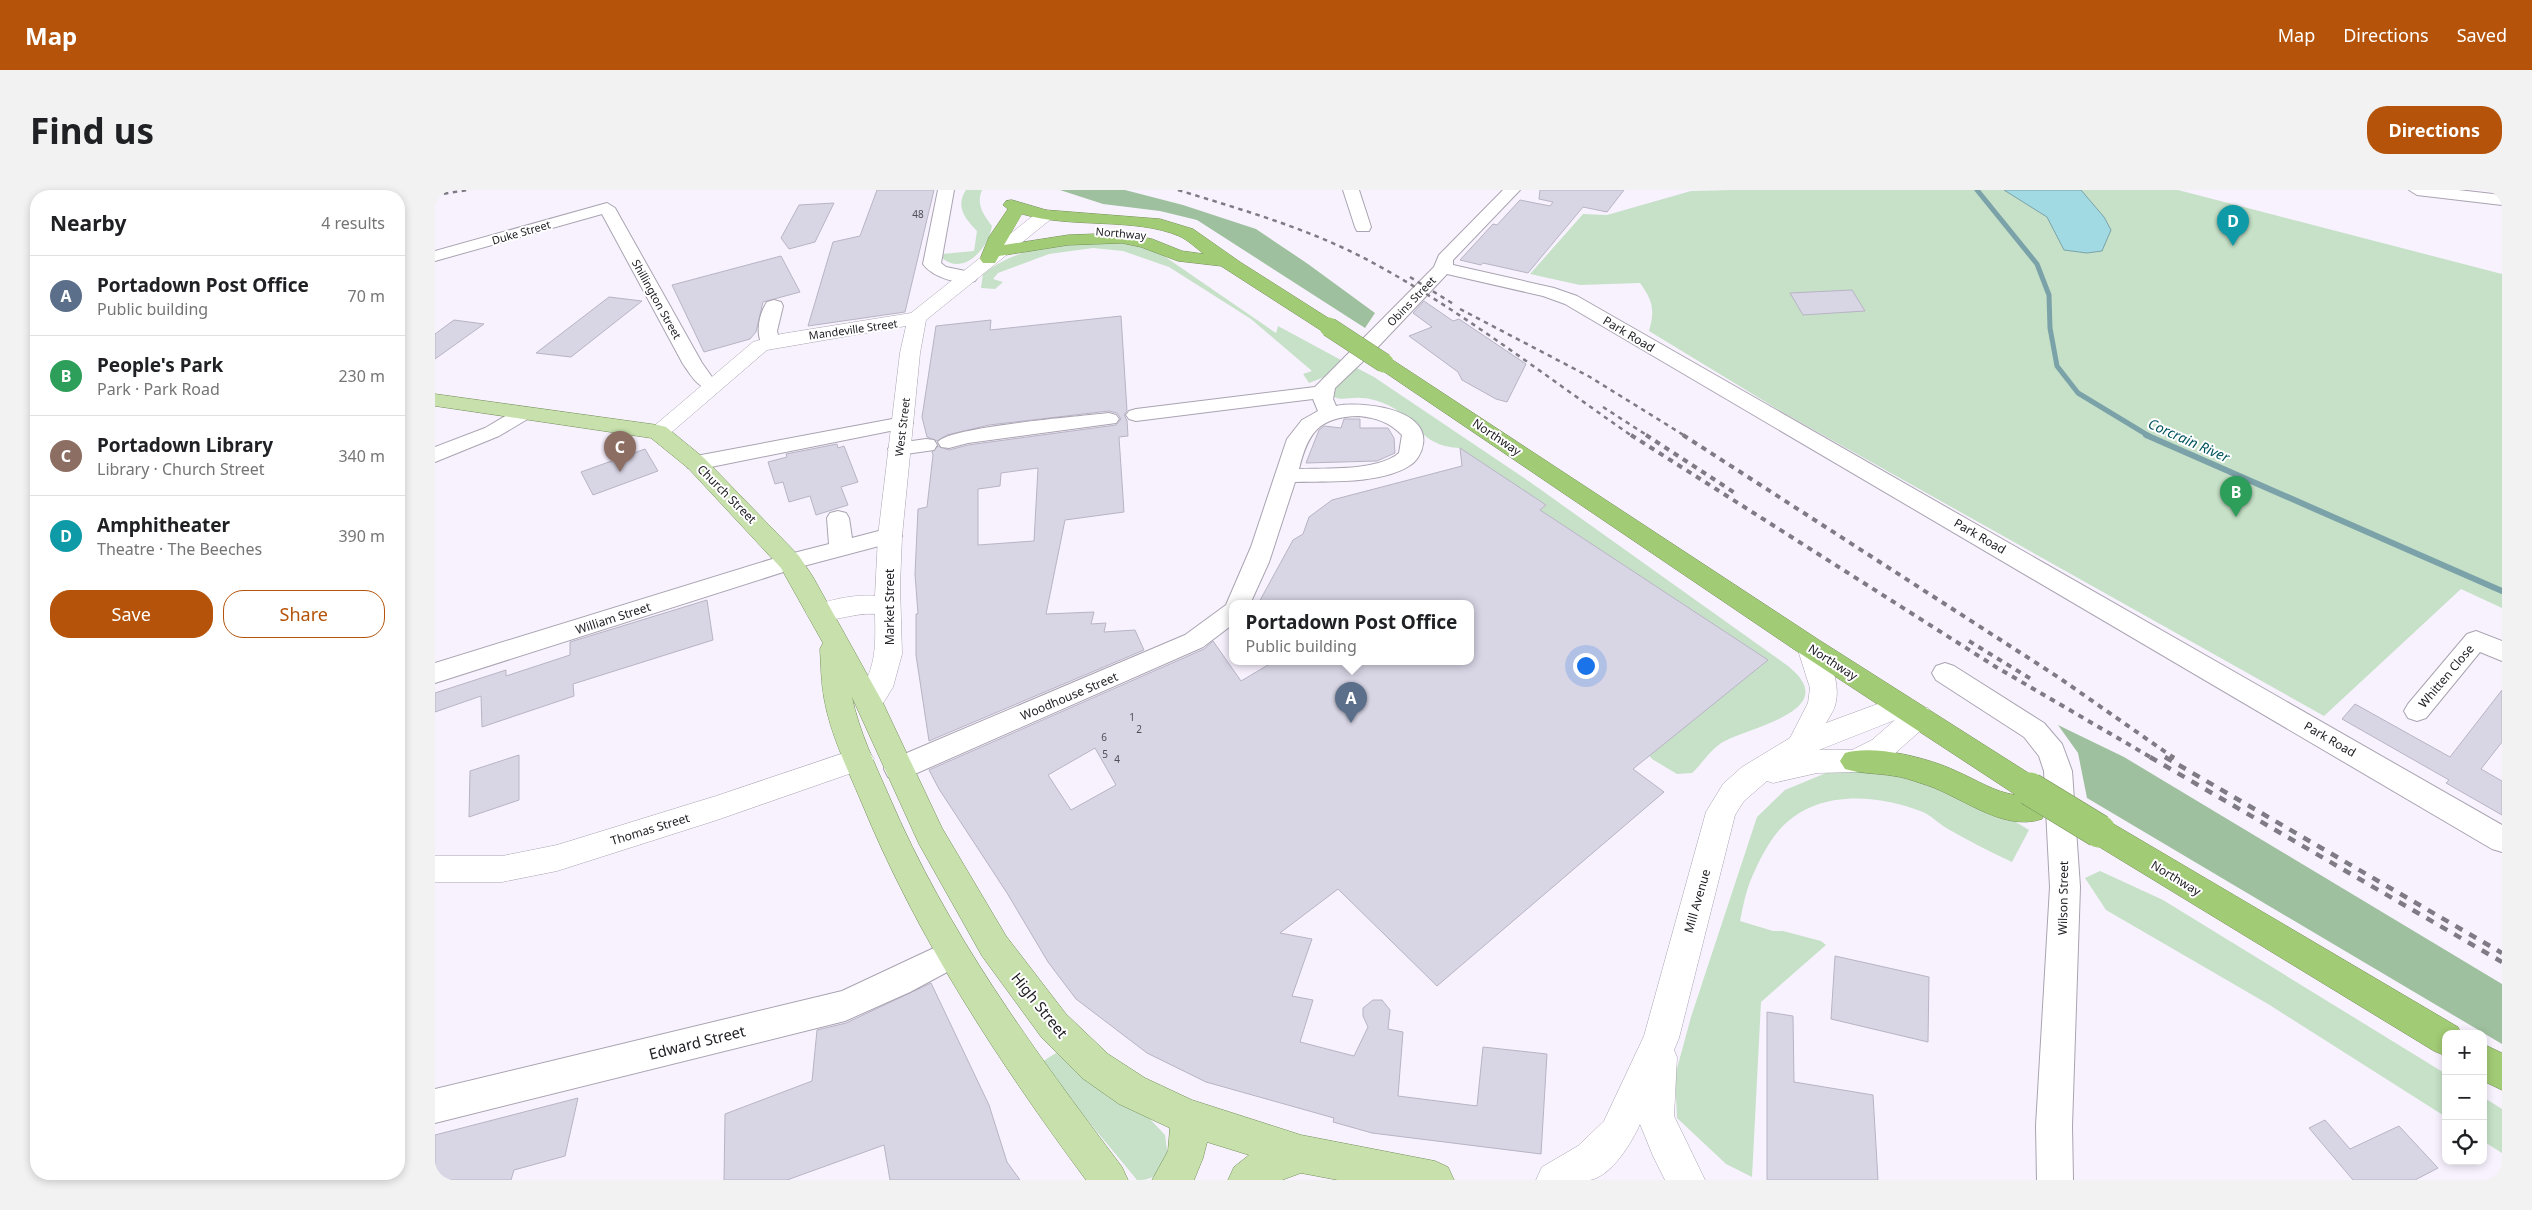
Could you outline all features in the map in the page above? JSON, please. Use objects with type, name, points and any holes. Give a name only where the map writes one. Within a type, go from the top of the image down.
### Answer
[{"type":"highway","points":[[1014,204],[1021,218],[1039,220]]},
{"type":"highway","points":[[1014,204],[998,237],[994,255],[1069,240],[1122,238],[1146,243],[1178,256],[1225,263]]},
{"type":"highway","name":"Northway","points":[[1039,220],[1061,229],[1145,233],[1171,241],[1225,263],[1384,363],[1810,647],[1910,711],[2031,800],[2088,825],[2442,1037]]},
{"type":"highway","points":[[1855,761],[1893,764],[1944,778],[1995,804],[2031,800]]},
{"type":"highway","points":[[2487,1064],[2502,1073]]},
{"type":"main road","points":[[435,400],[657,432]]},
{"type":"main road","name":"Church Street","points":[[657,432],[696,463],[791,562]]},
{"type":"main road","points":[[791,562],[869,703],[898,769]]},
{"type":"main road","points":[[833,640],[839,699],[882,819],[951,954],[1016,1053],[1109,1180]]},
{"type":"main road","name":"High Street","points":[[898,769],[930,835],[994,946],[1054,1026],[1095,1066],[1132,1091],[1188,1117],[1301,1154],[1435,1180]]},
{"type":"main road","points":[[1171,1180],[1183,1164],[1190,1137],[1188,1117]]},
{"type":"main road","points":[[1247,1180],[1263,1168],[1301,1154]]},
{"type":"street","points":[[946,190],[932,264],[941,271],[969,276]]},
{"type":"street","points":[[1351,190],[1363,227]]},
{"type":"street","name":"Obins Street","points":[[1323,392],[1332,378],[1369,345],[1443,268],[1445,259],[1512,190]]},
{"type":"street","points":[[2417,190],[2502,200]]},
{"type":"street","name":"Duke Street","points":[[435,256],[607,208]]},
{"type":"street","name":"Shillington Street","points":[[607,208],[693,364],[705,381],[713,384]]},
{"type":"street","points":[[911,322],[1039,220]]},
{"type":"street","name":"Park Road","points":[[1443,268],[1554,294],[1580,304],[1697,375],[2502,840]]},
{"type":"street","points":[[770,342],[767,331],[774,306]]},
{"type":"street","name":"Mandeville Street","points":[[657,432],[752,351],[770,342],[911,322]]},
{"type":"street","name":"West Street","points":[[890,536],[910,353],[911,322]]},
{"type":"street","points":[[1136,416],[1323,392],[1323,399],[1329,414]]},
{"type":"street","points":[[1150,397],[1136,407],[1136,416],[1137,425],[1152,433]]},
{"type":"street","points":[[1240,600],[1269,532],[1286,476],[1300,435],[1308,425],[1329,414],[1357,410],[1382,414],[1396,420],[1413,434],[1414,444],[1410,453],[1400,463],[1377,469],[1286,476]]},
{"type":"street","points":[[435,455],[492,432],[524,413]]},
{"type":"street","points":[[949,442],[966,437],[1109,419]]},
{"type":"street","points":[[696,463],[903,423]]},
{"type":"street","points":[[899,449],[926,445]]},
{"type":"street","points":[[838,518],[841,549]]},
{"type":"street","name":"William Street","points":[[435,673],[791,562],[890,536]]},
{"type":"street","name":"Market Street","points":[[869,703],[879,687],[889,654],[887,607],[890,536]]},
{"type":"street","points":[[819,613],[850,604],[867,602],[887,607]]},
{"type":"street","name":"Woodhouse Street","points":[[898,769],[1174,650],[1194,640],[1229,614]]},
{"type":"street","name":"Whitten Close","points":[[2417,711],[2477,640],[2502,652]]},
{"type":"street","points":[[1801,746],[1822,702],[1824,688],[1810,647]]},
{"type":"street","name":"Wilson Street","points":[[1945,673],[2035,730],[2052,752],[2058,771],[2065,887],[2054,1126],[2055,1180]]},
{"type":"street","name":"Mill Avenue","points":[[1555,1180],[1591,1159],[1617,1134],[1661,1038],[1721,812],[1733,791],[1771,762],[1801,746],[1910,711]]},
{"type":"street","name":"Mill Avenue","points":[[1754,776],[1795,765],[1855,761],[1882,748],[1910,711]]},
{"type":"street","name":"Thomas Street","points":[[435,868],[502,869],[557,858],[717,808],[859,759]]},
{"type":"street","name":"Edward Street","points":[[435,1106],[845,1006],[899,982],[951,954]]},
{"type":"street","name":"Mill Avenue","points":[[1661,1038],[1656,1116],[1666,1143],[1680,1167]]},
{"type":"green space","points":[[966,190],[982,190],[980,205],[992,226],[986,243],[974,257],[967,262],[959,264],[950,263],[942,258],[942,254],[974,251],[977,231],[965,217],[961,207],[961,201]]},
{"type":"green space","points":[[1060,190],[1125,190],[1183,205],[1256,229],[1375,313],[1365,328],[1197,220],[1160,211],[1103,204]]},
{"type":"green space","points":[[2178,190],[2502,274],[2502,608],[2461,589],[2324,716],[1782,412],[1649,331],[1652,306],[1648,295],[1640,283],[1580,285],[1530,274],[1583,214],[1607,215],[1691,191]]},
{"type":"green space","points":[[1125,241],[1161,254],[1276,333],[1278,326],[1341,360],[1327,376],[1309,383],[1303,374],[1312,371],[1251,319],[1169,267],[1123,251],[1093,248],[1049,254],[998,273],[993,279],[1003,282],[995,289],[981,288],[983,274],[999,263],[1016,255],[1069,243]]},
{"type":"green space","points":[[1355,367],[1374,377],[1530,482],[1788,666],[1802,681],[1805,694],[1800,705],[1772,722],[1720,744],[1692,773],[1677,774],[1652,759],[1649,755],[1768,660],[1540,510],[1546,505],[1459,448],[1445,446],[1426,437],[1395,409],[1369,399],[1340,399],[1334,397],[1334,384]]},
{"type":"green space","points":[[2058,725],[2124,757],[2502,984],[2502,1044],[2487,1035],[2487,1030],[2478,1030],[2087,798],[2078,753]]},
{"type":"green space","points":[[1889,768],[1996,810],[2029,830],[2012,862],[1945,827],[1923,812],[1887,801],[1849,799],[1830,801],[1812,807],[1796,815],[1777,833],[1765,851],[1750,882],[1740,921],[1773,931],[1783,931],[1821,941],[1826,945],[1761,1002],[1752,1177],[1726,1164],[1677,1118],[1675,1076],[1691,1017],[1757,817],[1785,790],[1826,773]]},
{"type":"green space","points":[[2100,871],[2163,900],[2442,1072],[2442,1114],[2268,1004],[2106,910],[2085,878]]},
{"type":"green space","points":[[1056,1053],[1119,1104],[1149,1118],[1165,1135],[1168,1157],[1153,1177],[1137,1180],[1040,1063]]},
{"type":"green space","points":[[2487,1100],[2502,1109],[2502,1153],[2487,1144]]},
{"type":"water","points":[[2004,190],[2081,190],[2104,217],[2111,230],[2102,251],[2087,253],[2064,250],[2047,217]]},
{"type":"building","points":[[877,190],[934,190],[905,312],[808,326],[833,242],[860,236]]},
{"type":"building","points":[[1540,190],[1624,190],[1607,212],[1583,207],[1528,273],[1460,260],[1493,224],[1497,225],[1520,200],[1550,206],[1553,202],[1539,199]]},
{"type":"building","points":[[834,203],[815,242],[789,249],[781,238],[799,205]]},
{"type":"building","points":[[781,256],[800,292],[763,302],[756,332],[750,339],[704,352],[672,285]]},
{"type":"building","points":[[1852,290],[1865,311],[1803,315],[1790,293]]},
{"type":"building","points":[[609,297],[642,301],[571,357],[536,353]]},
{"type":"building","points":[[1424,301],[1453,321],[1459,319],[1526,364],[1507,402],[1496,399],[1462,380],[1458,372],[1409,336],[1432,327],[1413,313]]},
{"type":"building","points":[[1121,316],[1127,411],[1124,415],[1127,420],[1128,436],[1119,437],[1124,512],[1065,520],[1046,614],[1094,612],[1091,624],[1106,623],[1104,632],[1135,630],[1144,650],[929,741],[916,655],[916,614],[918,614],[915,574],[918,509],[927,507],[932,452],[938,446],[949,450],[968,445],[1116,425],[1121,419],[1117,413],[1109,411],[989,425],[947,435],[937,441],[927,437],[922,417],[936,326],[991,320],[990,330]],"holes":[[[1038,468],[1034,541],[978,545],[978,489],[1000,486],[1001,473]]]},
{"type":"building","points":[[454,320],[484,324],[435,359],[435,334]]},
{"type":"building","points":[[1344,419],[1360,419],[1360,428],[1388,428],[1394,438],[1395,453],[1377,461],[1306,463],[1319,430],[1324,426],[1341,428]]},
{"type":"building","points":[[837,444],[838,448],[844,446],[858,482],[841,487],[848,505],[816,515],[810,496],[789,502],[783,482],[775,484],[768,462],[787,457],[786,454]]},
{"type":"building","points":[[1460,448],[1546,505],[1540,510],[1768,660],[1633,769],[1664,792],[1437,986],[1338,889],[1280,933],[1312,939],[1292,996],[1313,1000],[1300,1042],[1354,1056],[1368,1027],[1363,1016],[1363,1008],[1373,1000],[1382,1000],[1390,1010],[1388,1029],[1403,1032],[1398,1096],[1477,1106],[1483,1047],[1547,1054],[1541,1154],[1372,1133],[1333,1122],[1334,1118],[1206,1082],[1147,1053],[1076,999],[1048,962],[1007,893],[939,789],[929,770],[1204,649],[1213,641],[1241,681],[1268,665],[1474,665],[1474,600],[1260,600],[1293,540],[1303,534],[1309,517],[1332,500],[1462,466]],"holes":[[[1095,748],[1116,785],[1071,810],[1048,775]]]},
{"type":"building","points":[[645,449],[658,471],[593,495],[581,472]]},
{"type":"building","points":[[707,600],[713,640],[573,684],[574,696],[482,727],[481,696],[435,712],[435,693],[506,670],[506,676],[570,655],[570,642]]},
{"type":"building","points":[[2502,690],[2502,742],[2481,769],[2502,781],[2502,815],[2446,783],[2449,780],[2342,719],[2355,704],[2450,757]]},
{"type":"building","points":[[519,755],[519,800],[469,817],[470,771]]},
{"type":"building","points":[[1835,956],[1929,977],[1928,1042],[1831,1019]]},
{"type":"building","points":[[931,983],[989,1105],[1007,1162],[1020,1180],[890,1180],[884,1145],[787,1180],[724,1180],[725,1114],[812,1081],[817,1030],[846,1023]]},
{"type":"building","points":[[1767,1012],[1793,1016],[1794,1082],[1873,1095],[1878,1180],[1767,1180]]},
{"type":"building","points":[[578,1098],[565,1156],[514,1170],[511,1180],[435,1180],[435,1135]]},
{"type":"building","points":[[2325,1120],[2350,1149],[2399,1126],[2438,1168],[2415,1180],[2353,1180],[2309,1128]]},
{"type":"waterway","name":"Corcrain River","points":[[1977,190],[2037,264],[2049,295],[2050,328],[2057,366],[2078,393],[2149,436]]},
{"type":"waterway","name":"Corcrain River","points":[[2146,435],[2502,591]]},
{"type":"railway","points":[[435,195],[468,190]]},
{"type":"railway","points":[[1178,190],[1304,231],[1377,265],[1475,325],[1632,436]]},
{"type":"railway","points":[[1410,277],[1455,305]]},
{"type":"railway","points":[[1460,309],[1590,377],[1685,436]]},
{"type":"railway","points":[[1603,407],[1648,436]]},
{"type":"railway","points":[[1631,435],[1996,667],[2152,758]]},
{"type":"railway","points":[[1646,435],[1735,493]]},
{"type":"railway","points":[[1683,435],[2058,677],[2174,758],[2172,757]]},
{"type":"railway","points":[[1969,641],[2031,679]]},
{"type":"railway","points":[[2150,757],[2502,962]]},
{"type":"railway","points":[[2167,758],[2165,757],[2502,953]]},
{"type":"place","name":"Amphitheater","points":[[2233,246]]},
{"type":"place","name":"Portadown Library","points":[[620,472]]},
{"type":"place","name":"People's Park","points":[[2236,517]]},
{"type":"place","name":"Portadown Post Office","points":[[1351,723]]}]
